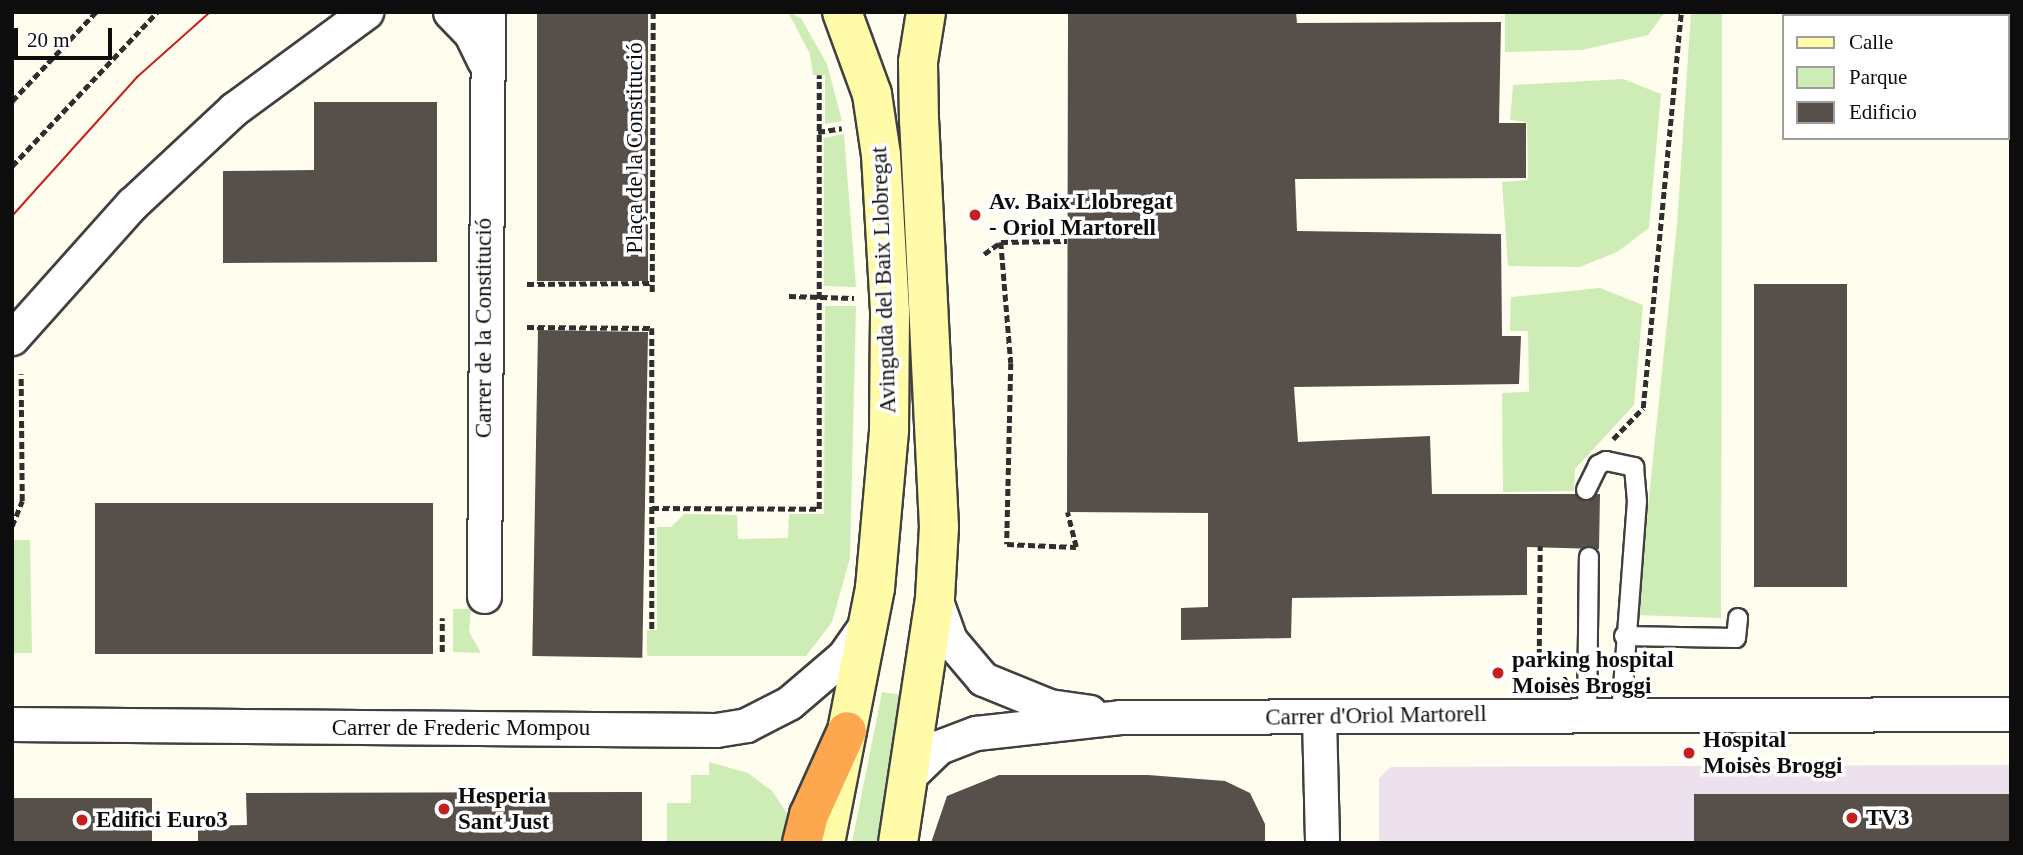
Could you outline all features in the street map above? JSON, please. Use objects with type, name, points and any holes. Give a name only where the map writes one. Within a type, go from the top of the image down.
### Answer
[{"type":"highway","points":[[802,843],[809,815],[847,731]]},
{"type":"street","points":[[12,338],[132,204],[234,109],[366,12]]},
{"type":"street","name":"Carrer de la Constitució","points":[[450,12],[471,34],[485,61]]},
{"type":"street","name":"Carrer de la Constitució","points":[[484,596],[485,61],[489,45],[488,12]]},
{"type":"street","name":"Avinguda del Baix Llobregat","points":[[825,843],[868,622],[890,430],[890,291],[878,125],[858,52],[842,12]]},
{"type":"street","name":"Avinguda del Baix Llobregat","points":[[898,843],[935,598],[938,480],[918,104],[918,62],[926,12]]},
{"type":"street","name":"Carrer d'Oriol Martorell","points":[[935,598],[950,640],[984,679],[1049,706],[1120,717]]},
{"type":"street","name":"Carrer de Frederic Mompou","points":[[12,724],[716,730],[746,725],[789,703],[844,656],[868,622]]},
{"type":"street","name":"Carrer d'Oriol Martorell","points":[[910,775],[939,747],[976,733],[1120,717],[1621,713],[2011,714]]},
{"type":"street","points":[[1319,717],[1322,843]]},
{"type":"lane","points":[[1586,490],[1598,465],[1606,460],[1634,467],[1637,501],[1624,636],[1621,713]]},
{"type":"lane","points":[[1587,714],[1589,557]]},
{"type":"lane","points":[[1624,636],[1736,638],[1738,618]]},
{"type":"path","points":[[12,101],[96,12]]},
{"type":"path","points":[[12,166],[157,12]]},
{"type":"path","name":"Plaça de la Constitució","points":[[652,292],[653,12]]},
{"type":"path","points":[[1606,446],[1643,408],[1661,259],[1681,12]]},
{"type":"path","points":[[652,508],[819,509],[819,75]]},
{"type":"path","points":[[818,132],[851,126]]},
{"type":"path","points":[[984,254],[1001,242],[1067,241]]},
{"type":"path","points":[[1001,242],[1011,363],[1007,544],[1076,547],[1067,512]]},
{"type":"path","name":"Plaça de la Constitució","points":[[527,284],[652,283]]},
{"type":"path","points":[[789,296],[863,298]]},
{"type":"path","points":[[527,327],[652,328],[652,630]]},
{"type":"path","points":[[12,526],[22,501],[21,374]]},
{"type":"path","points":[[1539,656],[1540,546]]},
{"type":"path","points":[[442,618],[442,652]]},
{"type":"shaded area","points":[[2011,765],[2011,843],[1379,843],[1379,778],[1391,767]]},
{"type":"green space","points":[[788,12],[801,18],[827,64],[842,121],[825,124],[825,75],[813,75],[810,54]]},
{"type":"green space","points":[[1505,12],[1665,12],[1648,35],[1582,50],[1505,52]]},
{"type":"green space","points":[[1691,12],[1722,12],[1721,618],[1637,615],[1677,225]]},
{"type":"green space","points":[[1623,79],[1661,94],[1649,228],[1617,252],[1580,267],[1508,266],[1502,182],[1528,180],[1527,122],[1510,120],[1513,85]]},
{"type":"green space","points":[[844,134],[856,287],[824,286],[824,138]]},
{"type":"green space","points":[[1600,288],[1643,305],[1634,405],[1575,469],[1574,491],[1503,492],[1502,393],[1529,392],[1528,331],[1510,331],[1511,297]]},
{"type":"green space","points":[[825,306],[856,306],[850,558],[832,622],[806,656],[647,656],[647,630],[657,630],[657,527],[671,527],[684,514],[737,515],[738,539],[788,538],[789,514],[824,514]]},
{"type":"green space","points":[[12,540],[30,540],[32,653],[12,653]]},
{"type":"green space","points":[[453,609],[471,609],[469,632],[481,653],[453,652]]},
{"type":"green space","points":[[882,692],[904,695],[883,809],[876,843],[852,843]]},
{"type":"green space","points":[[709,762],[748,773],[772,791],[789,816],[787,843],[667,843],[667,803],[691,803],[691,775],[709,775]]},
{"type":"building","points":[[537,12],[648,12],[648,281],[537,281]]},
{"type":"building","points":[[1068,12],[1296,12],[1297,23],[1501,22],[1499,123],[1526,123],[1526,178],[1295,179],[1297,231],[1501,234],[1502,336],[1521,336],[1519,384],[1294,387],[1298,442],[1430,436],[1432,494],[1600,494],[1599,549],[1527,547],[1527,595],[1292,598],[1291,638],[1181,640],[1181,608],[1208,607],[1208,513],[1067,512]]},
{"type":"building","points":[[314,102],[437,102],[437,262],[223,263],[223,171],[314,170]]},
{"type":"building","points":[[1754,284],[1847,284],[1847,587],[1754,587]]},
{"type":"building","points":[[538,330],[648,332],[642,658],[532,656]]},
{"type":"building","points":[[95,503],[433,503],[433,654],[95,654]]},
{"type":"building","points":[[999,775],[1148,775],[1225,781],[1250,793],[1265,824],[1265,843],[931,843],[947,796]]},
{"type":"building","name":"Hesperia Sant Just","points":[[642,792],[642,843],[198,843],[198,826],[247,825],[246,793]]},
{"type":"building","name":"TV3","points":[[1694,794],[2011,794],[2011,843],[1694,843]]},
{"type":"building","name":"Edifici Euro3","points":[[12,798],[152,798],[152,843],[12,843]]},
{"type":"tram line","points":[[12,216],[137,77],[210,12]]},
{"type":"place","name":"Av. Baix Llobregat - Oriol Martorell","points":[[975,215]]},
{"type":"place","name":"parking hospital Moisès Broggi","points":[[1498,673]]},
{"type":"place","name":"Hospital Moisès Broggi","points":[[1689,753]]},
{"type":"place","name":"Hesperia Sant Just","points":[[444,809]]},
{"type":"place","name":"TV3","points":[[1852,818]]},
{"type":"place","name":"Edifici Euro3","points":[[82,820]]}]
